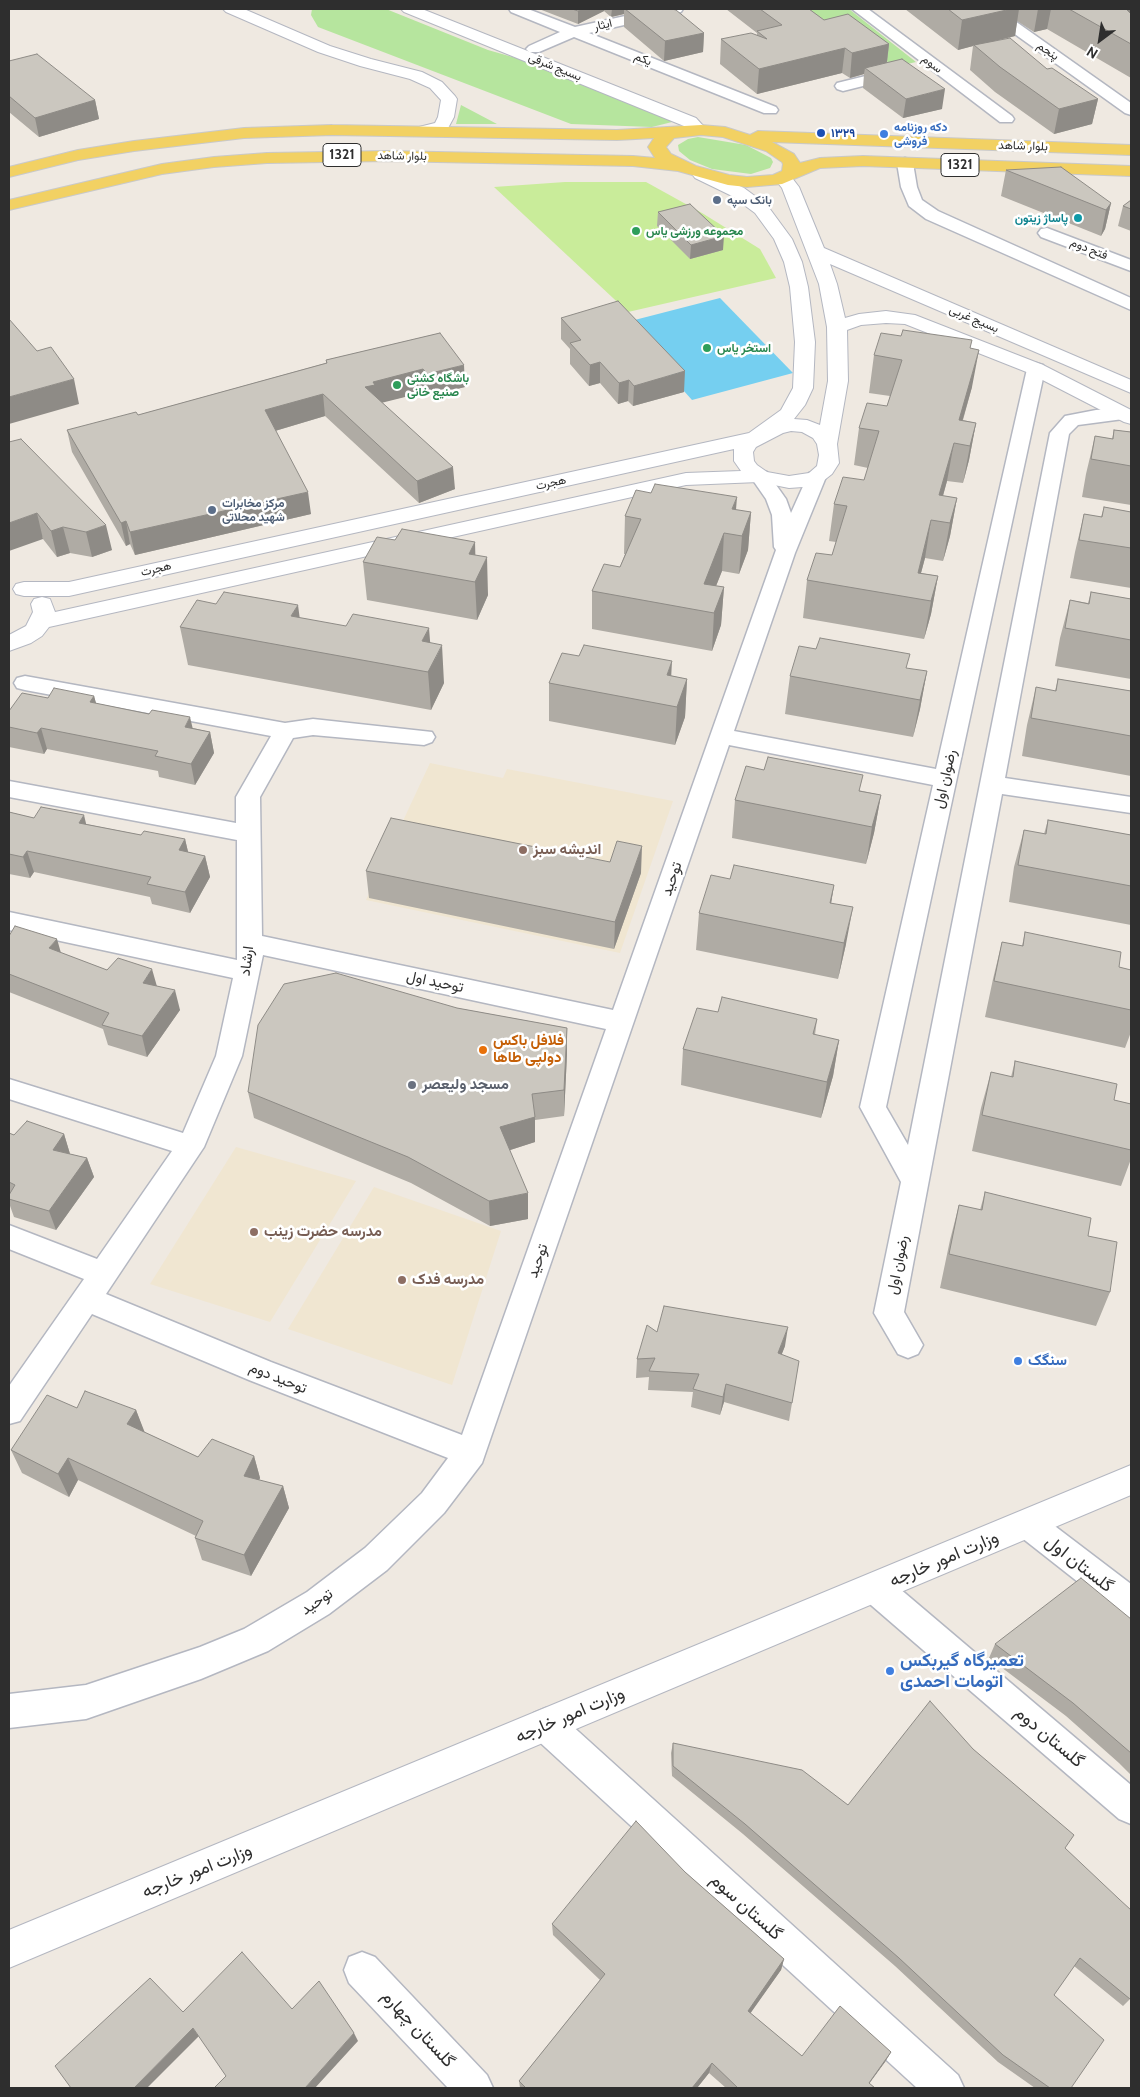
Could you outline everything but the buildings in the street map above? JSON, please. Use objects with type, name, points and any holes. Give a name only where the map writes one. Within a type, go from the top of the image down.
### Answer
[{"type":"main road","points":[[231,9],[324,49],[366,63],[416,75],[436,85],[450,98],[446,117],[441,126],[425,131]]},
{"type":"main road","name":"بسیج شرقی","points":[[409,9],[528,51],[705,119],[718,131]]},
{"type":"main road","name":"بسیج شرقی","points":[[435,9],[690,122],[698,130]]},
{"type":"main road","name":"بلوار شاهد","points":[[9,172],[78,155],[134,146],[244,133],[332,130],[617,135],[698,130],[781,138],[1131,150]]},
{"type":"main road","points":[[678,132],[668,134],[659,143],[658,147],[661,155],[680,166]]},
{"type":"main road","points":[[736,134],[772,147],[782,153],[792,164],[786,175],[828,284],[837,328],[838,380],[827,444],[829,462],[825,470],[803,481],[789,482],[760,476],[750,469],[744,461],[743,452],[748,444],[777,428],[807,426],[821,434],[827,444]]},
{"type":"main road","name":"بلوار شاهد","points":[[9,205],[162,169],[214,162],[267,158],[379,156],[633,161],[680,166],[701,174],[747,182],[762,182],[820,163],[862,161],[1131,171]]},
{"type":"main road","name":"هجرت","points":[[16,587],[69,589],[756,438],[788,414],[795,405],[803,388],[805,342],[799,287],[793,262],[783,239],[761,209],[738,192],[701,174]]},
{"type":"main road","name":"بسیج غربی","points":[[816,251],[1131,386]]},
{"type":"main road","name":"بسیج غربی","points":[[837,328],[859,320],[886,317],[908,318],[1036,369],[1128,416]]},
{"type":"main road","name":"هجرت","points":[[41,622],[686,479],[760,476]]},
{"type":"main road","points":[[9,645],[29,635],[41,622],[44,612],[42,603],[35,595],[16,587]]},
{"type":"main road","name":"وزارت امور خارجه","points":[[9,1949],[1131,1480]]},
{"type":"street","name":"یکم","points":[[516,9],[770,110]]},
{"type":"street","name":"ایثار","points":[[528,51],[573,32],[648,10],[676,9]]},
{"type":"street","name":"سوم","points":[[859,9],[1006,120]]},
{"type":"street","name":"پنجم","points":[[988,9],[1131,110]]},
{"type":"street","points":[[842,86],[933,64]]},
{"type":"street","points":[[905,163],[909,187],[915,202],[932,215],[1131,306]]},
{"type":"street","name":"فتح دوم","points":[[1048,233],[1131,266]]},
{"type":"street","name":"رضوان اول","points":[[914,1180],[873,1107],[1036,369]]},
{"type":"street","name":"رضوان اول","points":[[908,1345],[889,1313],[1060,433],[1072,420],[1096,416],[1128,416]]},
{"type":"street","points":[[760,476],[776,499],[782,514],[785,552]]},
{"type":"street","name":"توحید","points":[[9,1711],[86,1702],[200,1663],[256,1640],[318,1603],[376,1559],[433,1503],[471,1453],[785,552],[816,476]]},
{"type":"street","points":[[25,683],[285,731],[313,728],[424,737]]},
{"type":"street","name":"ارشاد","points":[[9,1411],[190,1146],[229,1056],[250,958],[248,797],[285,731]]},
{"type":"street","points":[[722,736],[946,779]]},
{"type":"street","points":[[992,784],[1131,805]]},
{"type":"street","points":[[9,789],[248,834]]},
{"type":"street","points":[[9,922],[247,972]]},
{"type":"street","name":"توحید اول","points":[[250,943],[622,1022]]},
{"type":"street","points":[[9,1089],[190,1146]]},
{"type":"street","points":[[9,1237],[104,1274]]},
{"type":"street","name":"توحید دوم","points":[[87,1299],[260,1371],[471,1453]]},
{"type":"street","name":"گلستان اول","points":[[1028,1524],[1131,1604]]},
{"type":"street","name":"گلستان دوم","points":[[875,1588],[1131,1807]]},
{"type":"street","name":"گلستان سوم","points":[[546,1725],[945,2088]]},
{"type":"street","name":"گلستان چهارم","points":[[362,1970],[474,2088]]},
{"type":"shaded area","name":"اندیشه سبز","points":[[430,763],[503,778],[507,769],[673,801],[620,953],[366,900]]},
{"type":"shaded area","name":"مدرسه حضرت زینب","points":[[236,1147],[356,1181],[270,1322],[150,1284]]},
{"type":"shaded area","name":"مدرسه فدک","points":[[374,1187],[501,1231],[452,1385],[288,1329]]},
{"type":"green space","points":[[312,9],[386,9],[488,50],[537,64],[659,114],[672,122],[652,127],[571,124],[318,27],[311,15]]},
{"type":"green space","points":[[789,9],[849,9],[916,62],[894,67],[852,33]]},
{"type":"green space","points":[[461,105],[497,124],[456,124]]},
{"type":"green space","points":[[698,137],[746,145],[771,158],[773,162],[770,168],[751,174],[712,169],[690,160],[679,151],[678,145],[688,139]]},
{"type":"green space","name":"مجموعه ورزشی یاس","points":[[565,182],[646,182],[702,213],[760,249],[776,278],[628,312],[494,187]]},
{"type":"water","name":"استخر یاس","points":[[720,298],[793,373],[692,400],[623,323]]},
{"type":"place","name":"۱۳۲۹","points":[[821,133]]},
{"type":"place","name":"دکه روزنامه فروشی","points":[[884,134]]},
{"type":"place","name":"بانک سپه","points":[[717,200]]},
{"type":"place","name":"پاساژ زیتون","points":[[1078,218]]},
{"type":"place","name":"مجموعه ورزشی یاس","points":[[636,231]]},
{"type":"place","name":"استخر یاس","points":[[707,348]]},
{"type":"place","name":"باشگاه کشتی صنیع خانی","points":[[397,385]]},
{"type":"place","name":"مرکز مخابرات شهید محلاتی","points":[[212,510]]},
{"type":"place","name":"اندیشه سبز","points":[[523,850]]},
{"type":"place","name":"فلافل باکس دولپی طاها","points":[[483,1050]]},
{"type":"place","name":"مسجد ولیعصر","points":[[412,1085]]},
{"type":"place","name":"مدرسه حضرت زینب","points":[[254,1232]]},
{"type":"place","name":"مدرسه فدک","points":[[402,1280]]},
{"type":"place","name":"سنگک","points":[[1018,1361]]},
{"type":"place","name":"تعمیرگاه گیربکس اتومات احمدی","points":[[890,1671]]}]
